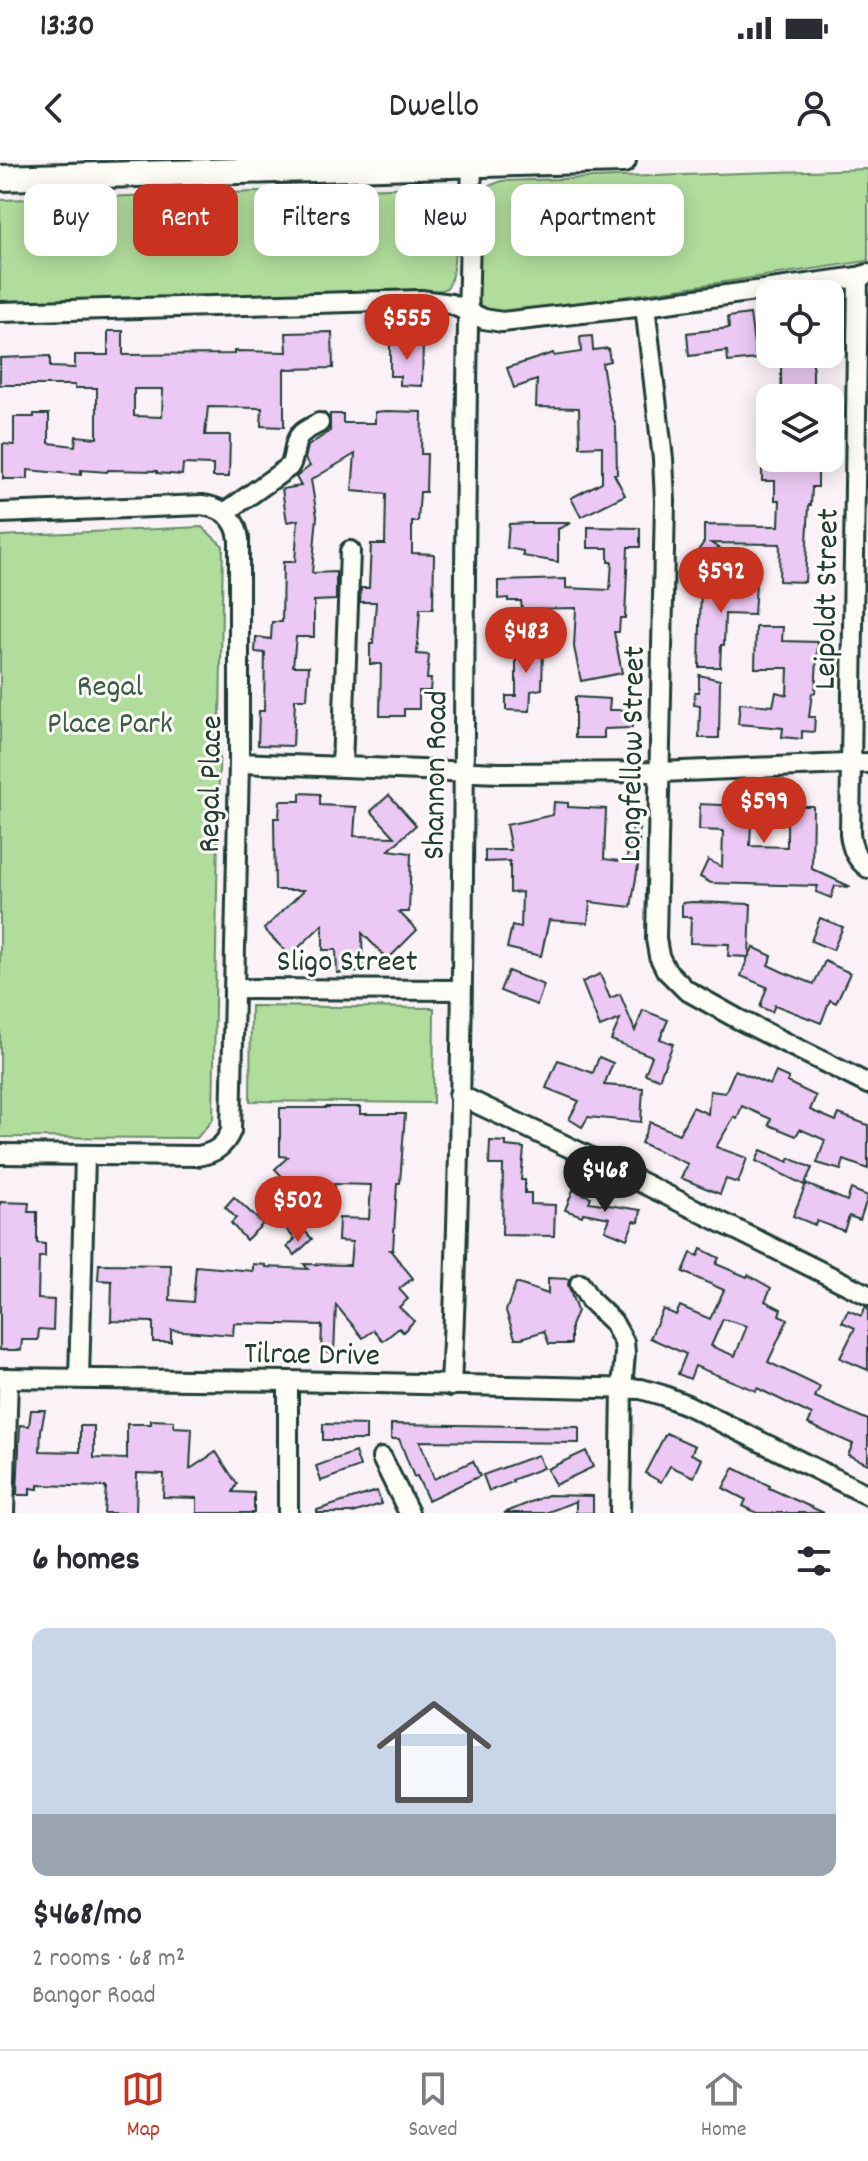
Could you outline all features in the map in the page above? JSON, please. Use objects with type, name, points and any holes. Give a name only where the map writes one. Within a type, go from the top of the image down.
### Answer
[{"type":"main road","points":[[0,178],[324,164],[472,165],[623,160]]},
{"type":"street","name":"Shannon Road","points":[[451,1386],[456,1285],[467,311],[472,165]]},
{"type":"street","points":[[0,312],[421,300],[451,304],[484,319],[502,322],[863,276]]},
{"type":"street","name":"Leipoldt Street","points":[[863,276],[860,763],[850,834],[856,858],[868,868]]},
{"type":"street","name":"Longfellow Street","points":[[645,306],[665,501],[656,939],[659,956],[666,970],[686,990],[868,1084]]},
{"type":"street","points":[[0,513],[202,505],[226,512],[289,467],[301,434],[319,423]]},
{"type":"street","name":"Regal Place","points":[[0,1154],[198,1156],[213,1153],[228,1139],[231,1131],[239,763],[239,539],[234,521],[226,512]]},
{"type":"street","points":[[342,766],[350,551]]},
{"type":"street","points":[[239,763],[463,773],[661,772],[860,763]]},
{"type":"street","name":"Sligo Street","points":[[234,989],[461,990]]},
{"type":"street","points":[[459,1095],[868,1295]]},
{"type":"street","points":[[79,1378],[85,1156]]},
{"type":"street","points":[[580,1284],[590,1300],[613,1322],[620,1333],[625,1353],[620,1513]]},
{"type":"street","points":[[4,1378],[4,1513]]},
{"type":"street","name":"Tilrae Drive","points":[[4,1378],[622,1388],[662,1395],[687,1405],[868,1495]]},
{"type":"street","points":[[288,1381],[288,1513]]},
{"type":"street","points":[[382,1458],[409,1513]]},
{"type":"green space","points":[[868,169],[868,261],[519,312],[490,311],[481,307],[476,292],[478,256],[495,256],[494,184],[502,181]]},
{"type":"green space","points":[[379,188],[395,188],[395,256],[455,256],[448,287],[421,292],[0,305],[0,200],[24,199],[24,256],[117,256],[117,196],[133,196],[133,256],[238,256],[238,193],[254,192],[254,256],[379,256]]},
{"type":"green space","name":"Regal Place Park","points":[[202,527],[223,546],[213,1119],[197,1138],[0,1137],[0,536]]},
{"type":"green space","points":[[251,1006],[434,1008],[433,1103],[250,1101]]},
{"type":"building","points":[[750,314],[756,359],[728,362],[727,351],[689,356],[687,333],[729,328],[728,317]]},
{"type":"building","points":[[108,331],[123,331],[123,355],[287,352],[286,333],[332,332],[333,368],[284,369],[284,427],[261,426],[262,408],[208,407],[205,435],[230,435],[229,477],[213,477],[213,465],[183,464],[182,475],[157,471],[81,470],[81,475],[28,470],[28,479],[3,479],[3,444],[14,445],[14,417],[49,414],[49,443],[75,446],[76,436],[97,438],[97,388],[0,385],[0,358],[50,356],[50,367],[75,368],[75,355],[108,355]],"holes":[[[134,389],[163,389],[162,417],[134,416]]]},
{"type":"building","points":[[592,336],[593,350],[608,348],[610,361],[602,363],[616,427],[617,474],[614,474],[625,495],[581,517],[571,498],[602,482],[602,446],[580,447],[579,408],[536,407],[537,380],[514,388],[507,368],[553,353],[554,356],[581,352],[580,337]]},
{"type":"building","points":[[390,341],[423,341],[422,386],[400,385],[400,376],[390,376]]},
{"type":"building","points":[[781,368],[813,368],[813,384],[781,384]]},
{"type":"building","points":[[375,412],[422,412],[421,454],[427,454],[426,492],[420,492],[418,522],[412,522],[412,553],[434,554],[433,609],[420,609],[417,654],[429,655],[427,679],[431,679],[430,691],[419,691],[419,709],[404,709],[404,716],[380,716],[381,664],[370,664],[376,602],[360,602],[361,588],[369,588],[371,544],[385,544],[386,494],[352,491],[355,454],[311,480],[317,516],[312,573],[336,572],[336,600],[314,601],[314,637],[296,637],[293,666],[309,666],[307,699],[295,699],[293,746],[258,745],[259,711],[264,711],[265,653],[255,652],[256,637],[271,639],[272,622],[282,622],[283,562],[295,562],[298,520],[287,522],[282,489],[301,486],[296,477],[310,466],[305,459],[308,446],[330,431],[330,414],[343,414],[343,423],[375,423]]},
{"type":"building","points":[[762,472],[818,472],[818,487],[812,487],[809,505],[805,582],[779,581],[780,544],[711,543],[743,562],[733,580],[694,557],[704,542],[704,525],[779,526],[780,500],[775,500],[775,481],[762,481]]},
{"type":"building","points":[[571,523],[558,529],[558,562],[523,556],[523,551],[507,548],[509,524]]},
{"type":"building","points":[[588,527],[640,528],[640,547],[628,547],[625,618],[620,618],[619,632],[614,632],[622,673],[581,681],[574,647],[576,608],[522,609],[521,601],[498,599],[498,581],[566,579],[566,588],[610,590],[612,562],[608,562],[608,548],[588,548]]},
{"type":"building","points":[[701,582],[756,582],[754,615],[725,614],[720,667],[699,667]]},
{"type":"building","points":[[756,627],[783,627],[782,641],[818,642],[815,693],[812,693],[809,717],[815,717],[814,732],[802,731],[802,739],[782,737],[783,728],[738,724],[740,703],[773,706],[776,692],[787,695],[788,668],[755,668]]},
{"type":"building","points":[[520,637],[534,637],[534,648],[543,648],[542,689],[531,691],[530,711],[506,710],[506,696],[516,696],[516,648],[520,648]]},
{"type":"building","points":[[699,675],[720,680],[719,738],[699,738],[700,706],[694,705],[695,692],[699,692]]},
{"type":"building","points":[[575,697],[610,699],[609,710],[631,710],[632,728],[604,729],[604,738],[575,738]]},
{"type":"building","points":[[742,790],[756,792],[754,806],[813,806],[812,869],[851,887],[835,886],[831,898],[816,892],[818,886],[711,883],[700,877],[708,860],[722,867],[723,831],[699,830],[700,804],[740,806]],"holes":[[[787,821],[787,847],[750,846],[751,822]]]},
{"type":"building","points":[[300,793],[320,794],[320,805],[356,807],[354,836],[395,837],[371,811],[389,795],[416,825],[389,850],[411,853],[409,912],[399,912],[417,930],[388,959],[362,933],[363,972],[337,973],[336,950],[323,950],[323,924],[290,956],[264,929],[304,890],[275,890],[274,818],[279,818],[280,801],[300,801]]},
{"type":"building","points":[[554,802],[568,803],[568,807],[606,809],[604,859],[626,862],[633,827],[639,828],[639,860],[631,907],[590,902],[588,923],[549,920],[541,956],[507,948],[512,926],[521,928],[522,892],[510,893],[510,861],[485,862],[485,850],[511,850],[506,825],[553,815]]},
{"type":"building","points":[[682,903],[751,904],[749,956],[753,947],[772,956],[768,965],[783,972],[814,984],[825,961],[850,973],[836,1003],[830,1000],[821,1023],[775,1005],[772,1012],[760,1007],[767,987],[741,976],[748,957],[728,956],[729,944],[690,943],[691,917],[682,917]]},
{"type":"building","points":[[820,918],[843,927],[833,950],[811,941]]},
{"type":"building","points":[[508,971],[544,985],[537,1005],[500,991]]},
{"type":"building","points":[[600,974],[610,998],[620,994],[635,1031],[643,1010],[668,1020],[660,1039],[673,1044],[659,1079],[645,1074],[652,1056],[611,1040],[620,1019],[600,1027],[582,982]]},
{"type":"building","points":[[599,1057],[613,1063],[604,1085],[643,1088],[641,1122],[588,1117],[582,1127],[569,1119],[579,1101],[546,1088],[558,1060],[593,1073]]},
{"type":"building","points":[[735,1070],[770,1085],[776,1072],[789,1078],[787,1082],[816,1096],[810,1110],[836,1121],[839,1114],[868,1125],[868,1169],[844,1160],[841,1170],[817,1163],[825,1140],[800,1129],[796,1136],[769,1125],[771,1119],[742,1106],[737,1119],[734,1117],[716,1147],[747,1158],[738,1183],[726,1179],[720,1194],[681,1178],[688,1164],[641,1143],[650,1122],[679,1134],[693,1107],[708,1114],[710,1091],[725,1093]]},
{"type":"building","points":[[360,1107],[360,1114],[405,1114],[393,1250],[390,1250],[413,1278],[399,1289],[408,1299],[399,1307],[414,1321],[403,1332],[399,1328],[383,1341],[374,1330],[363,1338],[336,1305],[334,1353],[321,1352],[322,1325],[234,1323],[233,1335],[171,1330],[171,1342],[153,1342],[153,1322],[111,1321],[112,1281],[98,1280],[99,1264],[171,1265],[170,1300],[193,1302],[196,1266],[253,1271],[253,1264],[308,1269],[304,1264],[350,1265],[352,1242],[338,1241],[339,1218],[369,1219],[371,1185],[334,1184],[333,1217],[320,1217],[320,1208],[294,1189],[275,1169],[288,1157],[280,1156],[280,1108]]},
{"type":"building","points":[[490,1141],[524,1148],[521,1180],[525,1180],[525,1193],[531,1193],[531,1204],[555,1205],[554,1236],[502,1235],[503,1165],[489,1165]]},
{"type":"building","points":[[761,1150],[812,1168],[804,1185],[756,1161]]},
{"type":"building","points":[[806,1184],[847,1201],[851,1189],[868,1196],[860,1220],[849,1216],[844,1231],[817,1221],[815,1225],[793,1216]]},
{"type":"building","points":[[573,1190],[591,1197],[589,1202],[641,1210],[639,1222],[634,1221],[627,1239],[605,1230],[610,1218],[583,1213],[582,1216],[565,1210]]},
{"type":"building","points":[[234,1197],[263,1224],[246,1240],[231,1223],[236,1218],[225,1207]]},
{"type":"building","points":[[0,1202],[29,1203],[28,1212],[37,1212],[37,1243],[45,1244],[45,1257],[39,1257],[38,1299],[54,1300],[53,1330],[39,1329],[38,1340],[22,1340],[21,1350],[0,1350]]},
{"type":"building","points":[[295,1220],[312,1239],[295,1255],[287,1247],[295,1239],[286,1229]]},
{"type":"building","points":[[701,1249],[719,1258],[716,1264],[748,1275],[771,1288],[765,1301],[781,1309],[779,1315],[788,1319],[768,1362],[820,1387],[815,1397],[868,1420],[868,1464],[848,1455],[853,1444],[808,1424],[812,1415],[757,1388],[756,1391],[695,1366],[690,1379],[678,1374],[686,1354],[650,1338],[663,1309],[676,1315],[680,1306],[710,1319],[724,1290],[683,1272],[691,1253],[698,1256]],"holes":[[[723,1319],[747,1326],[735,1356],[711,1346]]]},
{"type":"building","points":[[548,1278],[569,1279],[568,1285],[577,1311],[571,1326],[571,1344],[549,1344],[544,1331],[515,1338],[506,1311],[516,1283],[548,1294]]},
{"type":"building","points":[[866,1306],[868,1370],[840,1358],[855,1328],[842,1322],[848,1310],[861,1316]]},
{"type":"building","points":[[31,1410],[45,1410],[40,1451],[80,1452],[80,1426],[94,1426],[94,1458],[127,1459],[127,1424],[151,1424],[151,1420],[174,1421],[174,1427],[192,1428],[190,1469],[216,1452],[237,1484],[233,1492],[254,1493],[254,1513],[197,1513],[197,1498],[163,1497],[164,1474],[137,1473],[136,1513],[104,1513],[106,1487],[38,1485],[38,1489],[30,1488],[30,1495],[17,1495],[20,1425],[29,1426]]},
{"type":"building","points":[[323,1424],[366,1425],[366,1440],[323,1440]]},
{"type":"building","points":[[391,1424],[579,1427],[579,1443],[420,1441],[434,1479],[473,1461],[480,1476],[428,1500],[417,1476],[414,1477],[399,1439],[391,1439]]},
{"type":"building","points":[[666,1433],[695,1446],[691,1454],[702,1459],[694,1477],[670,1466],[661,1482],[645,1473]]},
{"type":"building","points":[[586,1451],[593,1467],[555,1485],[547,1469]]},
{"type":"building","points":[[355,1452],[360,1467],[321,1481],[316,1466]]},
{"type":"building","points":[[538,1455],[543,1468],[489,1491],[483,1475]]},
{"type":"building","points":[[734,1468],[824,1513],[757,1513],[743,1506],[746,1500],[723,1488]]},
{"type":"building","points":[[377,1491],[381,1504],[353,1513],[317,1513],[317,1510]]},
{"type":"building","points":[[548,1495],[593,1496],[593,1513],[576,1513],[576,1501],[546,1513],[504,1513]]}]
